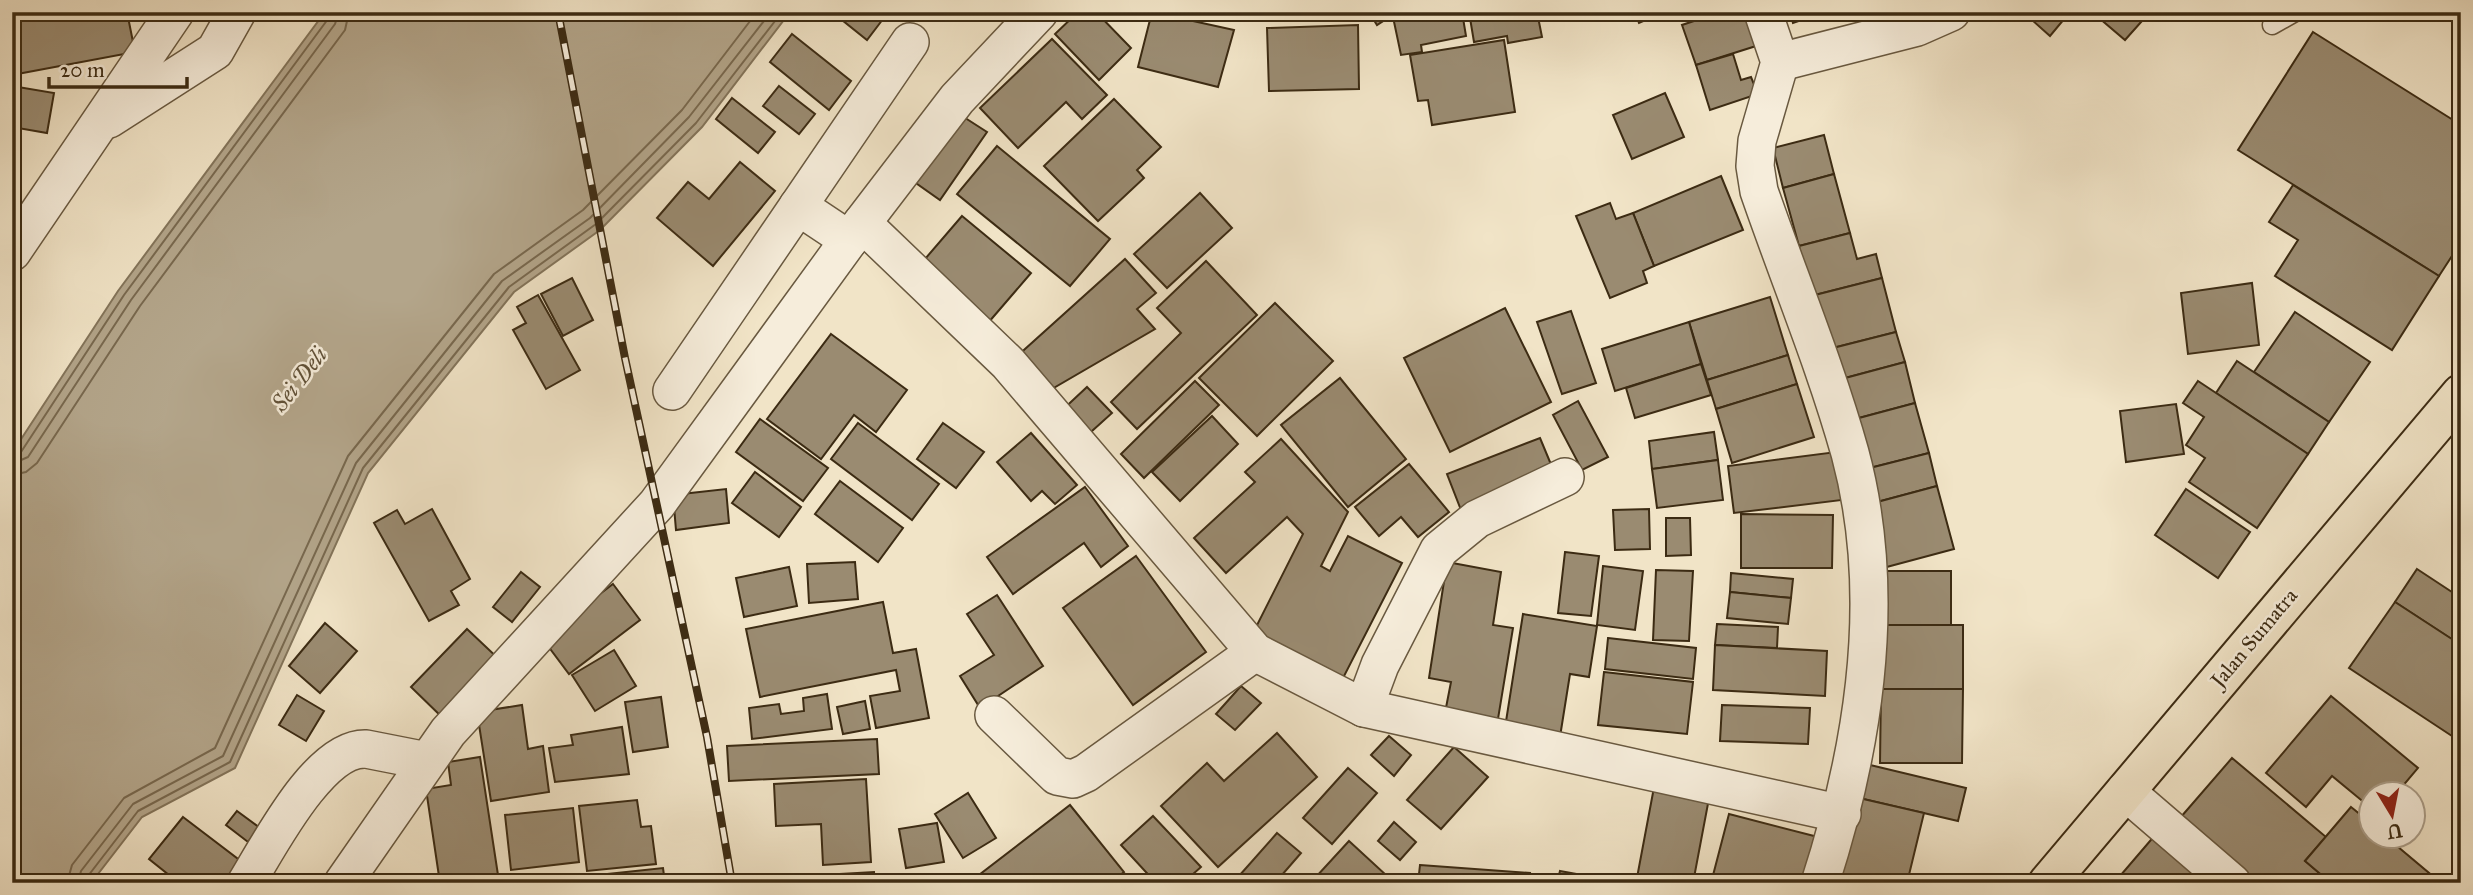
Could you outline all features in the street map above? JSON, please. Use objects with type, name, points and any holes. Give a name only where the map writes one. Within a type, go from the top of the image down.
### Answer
[{"type":"highway","name":"Jalan Sumatra","points":[[2048,883],[2461,394]]},
{"type":"street","points":[[12,252],[175,12]]},
{"type":"street","points":[[96,128],[215,51],[237,12]]},
{"type":"street","points":[[343,883],[448,732],[657,504],[855,231],[957,99],[1039,12]]},
{"type":"street","points":[[1763,12],[1780,62],[1757,141],[1755,166],[1759,191],[1833,400],[1850,455],[1864,526],[1867,593],[1865,669],[1855,757],[1842,814],[1820,883]]},
{"type":"street","points":[[1780,62],[1917,27],[1951,12]]},
{"type":"street","points":[[672,391],[910,42]]},
{"type":"street","points":[[798,206],[855,231],[1008,363],[1255,652],[1364,708],[1842,814]]},
{"type":"street","points":[[1364,708],[1380,664],[1439,550],[1476,519],[1565,477]]},
{"type":"street","points":[[994,715],[1057,776],[1073,779],[1086,773],[1255,652]]},
{"type":"street","points":[[246,883],[315,776],[340,755],[356,749],[366,749],[427,761]]},
{"type":"street","points":[[2125,791],[2232,883]]},
{"type":"lane","points":[[2272,25],[2295,12]]},
{"type":"water","name":"Sei Deli","points":[[325,12],[790,12],[702,127],[600,230],[514,292],[368,473],[235,768],[142,817],[91,883],[12,883],[12,453],[118,291]]},
{"type":"building","points":[[30,12],[127,12],[135,52],[12,75],[12,16]]},
{"type":"building","points":[[840,12],[874,12],[883,19],[867,40],[837,16]]},
{"type":"building","points":[[1078,12],[1096,12],[1131,48],[1099,80],[1055,34]]},
{"type":"building","points":[[1152,12],[1234,30],[1218,87],[1138,67]]},
{"type":"building","points":[[1369,12],[1397,12],[1377,25]]},
{"type":"building","points":[[1420,12],[1462,12],[1466,36],[1421,45],[1422,52],[1401,55],[1393,17]]},
{"type":"building","points":[[1469,12],[1537,12],[1542,37],[1508,43],[1507,36],[1474,42]]},
{"type":"building","points":[[1635,12],[1664,12],[1639,23]]},
{"type":"building","points":[[1721,12],[1745,12],[1756,46],[1696,65],[1682,25]]},
{"type":"building","points":[[1790,12],[1825,12],[1793,23]]},
{"type":"building","points":[[2023,12],[2070,12],[2050,36]]},
{"type":"building","points":[[2092,12],[2150,12],[2125,40]]},
{"type":"building","points":[[1358,25],[1359,89],[1269,91],[1267,28]]},
{"type":"building","points":[[2313,32],[2461,125],[2461,242],[2439,276],[2238,150]]},
{"type":"building","points":[[792,34],[851,81],[829,110],[770,62]]},
{"type":"building","points":[[1052,39],[1107,95],[1082,119],[1066,102],[1018,148],[980,108]]},
{"type":"building","points":[[1504,40],[1515,112],[1432,125],[1428,100],[1418,101],[1410,55]]},
{"type":"building","points":[[1733,54],[1741,80],[1751,77],[1758,94],[1710,110],[1696,65]]},
{"type":"building","points":[[12,86],[54,93],[47,133],[12,127]]},
{"type":"building","points":[[779,86],[815,114],[799,134],[763,106]]},
{"type":"building","points":[[1665,93],[1684,137],[1632,159],[1613,115]]},
{"type":"building","points":[[732,98],[775,132],[758,153],[716,119]]},
{"type":"building","points":[[1114,99],[1161,147],[1137,170],[1144,178],[1098,221],[1044,166]]},
{"type":"building","points":[[959,114],[987,132],[940,200],[913,181]]},
{"type":"building","points":[[1824,135],[1834,174],[1783,188],[1773,148]]},
{"type":"building","points":[[997,146],[1110,239],[1070,286],[957,194]]},
{"type":"building","points":[[740,162],[775,191],[713,266],[657,218],[688,182],[709,199]]},
{"type":"building","points":[[1834,174],[1850,233],[1799,246],[1783,188]]},
{"type":"building","points":[[1721,176],[1743,230],[1654,266],[1633,213]]},
{"type":"building","points":[[2293,185],[2439,276],[2392,350],[2275,276],[2298,240],[2269,222]]},
{"type":"building","points":[[1200,193],[1232,228],[1167,288],[1134,254]]},
{"type":"building","points":[[1610,203],[1616,219],[1633,213],[1654,266],[1643,271],[1647,283],[1610,298],[1576,216]]},
{"type":"building","points":[[962,216],[1031,273],[988,323],[919,266]]},
{"type":"building","points":[[1850,233],[1857,259],[1876,254],[1882,278],[1811,296],[1799,246]]},
{"type":"building","points":[[1125,259],[1156,293],[1137,309],[1155,329],[1045,393],[1014,359]]},
{"type":"building","points":[[1206,261],[1257,315],[1137,429],[1111,402],[1181,333],[1157,308]]},
{"type":"building","points":[[572,278],[593,320],[563,336],[541,294]]},
{"type":"building","points":[[1882,278],[1896,332],[1825,350],[1811,296]]},
{"type":"building","points":[[2252,283],[2259,345],[2188,354],[2181,293]]},
{"type":"building","points":[[538,295],[580,370],[546,389],[513,330],[526,323],[517,307]]},
{"type":"building","points":[[1770,297],[1788,355],[1707,380],[1689,322]]},
{"type":"building","points":[[1275,303],[1333,361],[1257,436],[1199,378]]},
{"type":"building","points":[[1505,308],[1551,402],[1450,452],[1404,358]]},
{"type":"building","points":[[1571,311],[1596,383],[1562,394],[1537,322]]},
{"type":"building","points":[[2295,312],[2370,362],[2329,422],[2254,372]]},
{"type":"building","points":[[1689,322],[1701,364],[1615,391],[1602,349]]},
{"type":"building","points":[[1896,332],[1905,362],[1834,381],[1825,350]]},
{"type":"building","points":[[831,334],[907,390],[876,432],[854,415],[821,459],[767,419]]},
{"type":"building","points":[[1788,355],[1797,384],[1716,409],[1707,380]]},
{"type":"building","points":[[2237,361],[2329,422],[2308,454],[2216,393]]},
{"type":"building","points":[[1905,362],[1915,403],[1844,422],[1834,381]]},
{"type":"building","points":[[1701,364],[1711,395],[1635,418],[1626,388]]},
{"type":"building","points":[[1340,378],[1406,459],[1348,507],[1281,425]]},
{"type":"building","points":[[1195,381],[1219,405],[1144,478],[1121,454]]},
{"type":"building","points":[[2198,381],[2308,454],[2257,528],[2189,482],[2205,458],[2186,445],[2204,417],[2183,403]]},
{"type":"building","points":[[1797,384],[1814,437],[1732,463],[1716,409]]},
{"type":"building","points":[[1087,387],[1112,413],[1082,440],[1057,415]]},
{"type":"building","points":[[1578,401],[1608,457],[1582,470],[1553,415]]},
{"type":"building","points":[[1915,403],[1929,453],[1858,471],[1844,422]]},
{"type":"building","points":[[2176,404],[2184,454],[2126,462],[2120,411]]},
{"type":"building","points":[[1212,416],[1238,444],[1180,501],[1152,472]]},
{"type":"building","points":[[760,419],[828,468],[803,501],[736,452]]},
{"type":"building","points":[[858,423],[939,484],[912,520],[831,459]]},
{"type":"building","points":[[943,423],[984,452],[956,488],[917,459]]},
{"type":"building","points":[[1714,432],[1718,460],[1652,469],[1649,441]]},
{"type":"building","points":[[1031,433],[1077,485],[1055,504],[1042,491],[1031,501],[997,462]]},
{"type":"building","points":[[1540,438],[1555,474],[1461,510],[1447,474]]},
{"type":"building","points":[[1281,439],[1348,512],[1321,566],[1330,571],[1348,536],[1402,563],[1341,682],[1251,637],[1303,534],[1287,517],[1226,573],[1194,538],[1255,482],[1245,472]]},
{"type":"building","points":[[1836,452],[1842,500],[1734,513],[1728,466]]},
{"type":"building","points":[[1929,453],[1937,486],[1866,505],[1858,471]]},
{"type":"building","points":[[1718,460],[1723,500],[1657,508],[1652,469]]},
{"type":"building","points":[[1409,464],[1449,512],[1418,537],[1401,517],[1379,536],[1355,507]]},
{"type":"building","points":[[755,472],[801,507],[779,537],[732,503]]},
{"type":"building","points":[[840,481],[903,528],[878,562],[815,514]]},
{"type":"building","points":[[1937,486],[1954,549],[1883,568],[1866,505]]},
{"type":"building","points":[[1085,487],[1128,546],[1101,567],[1084,543],[1013,594],[987,557]]},
{"type":"building","points":[[726,489],[729,523],[676,530],[673,495]]},
{"type":"building","points":[[2186,489],[2250,532],[2218,578],[2155,535]]},
{"type":"building","points":[[432,509],[470,579],[451,591],[459,605],[429,621],[374,523],[397,510],[405,524]]},
{"type":"building","points":[[1649,509],[1650,549],[1615,550],[1613,510]]},
{"type":"building","points":[[1741,514],[1833,515],[1832,568],[1741,568]]},
{"type":"building","points":[[1666,518],[1690,518],[1691,555],[1666,556]]},
{"type":"building","points":[[1565,552],[1599,556],[1591,616],[1558,613]]},
{"type":"building","points":[[1136,556],[1206,652],[1133,705],[1063,608]]},
{"type":"building","points":[[855,562],[858,599],[809,603],[807,564]]},
{"type":"building","points":[[1447,562],[1501,572],[1493,625],[1513,628],[1497,725],[1444,718],[1451,682],[1429,678]]},
{"type":"building","points":[[1603,566],[1643,571],[1635,630],[1597,625]]},
{"type":"building","points":[[789,567],[797,606],[744,617],[736,578]]},
{"type":"building","points":[[2417,569],[2461,598],[2461,628],[2453,640],[2395,602]]},
{"type":"building","points":[[1656,570],[1693,571],[1689,641],[1653,640]]},
{"type":"building","points":[[1882,571],[1951,571],[1951,625],[1881,625]]},
{"type":"building","points":[[521,572],[540,587],[512,622],[493,607]]},
{"type":"building","points":[[1731,573],[1793,579],[1791,598],[1730,592]]},
{"type":"building","points":[[613,584],[640,620],[569,674],[542,638]]},
{"type":"building","points":[[1730,592],[1791,598],[1788,624],[1727,618]]},
{"type":"building","points":[[997,595],[1043,666],[980,708],[960,676],[994,655],[967,614]]},
{"type":"building","points":[[883,602],[893,653],[916,649],[929,718],[876,728],[870,696],[900,691],[896,670],[760,697],[746,629]]},
{"type":"building","points":[[2395,602],[2461,645],[2461,742],[2349,668]]},
{"type":"building","points":[[1523,614],[1597,626],[1589,677],[1570,674],[1559,743],[1504,734]]},
{"type":"building","points":[[325,623],[357,651],[320,693],[289,666]]},
{"type":"building","points":[[1717,624],[1778,627],[1777,648],[1715,645]]},
{"type":"building","points":[[1881,625],[1963,625],[1963,689],[1881,689]]},
{"type":"building","points":[[467,629],[503,663],[446,721],[411,687]]},
{"type":"building","points":[[1608,638],[1696,648],[1693,679],[1605,669]]},
{"type":"building","points":[[1715,645],[1827,651],[1825,696],[1713,690]]},
{"type":"building","points":[[614,650],[636,686],[595,711],[572,675]]},
{"type":"building","points":[[1604,672],[1693,682],[1687,734],[1598,725]]},
{"type":"building","points":[[1241,686],[1261,703],[1235,730],[1216,714]]},
{"type":"building","points":[[1881,689],[1963,689],[1962,763],[1880,763]]},
{"type":"building","points":[[827,694],[832,729],[752,739],[749,708],[779,704],[781,714],[804,711],[803,698]]},
{"type":"building","points":[[297,695],[324,711],[306,741],[279,725]]},
{"type":"building","points":[[2331,696],[2418,768],[2408,780],[2358,780],[2358,797],[2332,776],[2306,807],[2266,773]]},
{"type":"building","points":[[661,697],[668,747],[633,752],[625,702]]},
{"type":"building","points":[[865,701],[870,729],[843,734],[837,707]]},
{"type":"building","points":[[522,705],[528,749],[543,746],[549,792],[491,801],[477,712]]},
{"type":"building","points":[[1722,705],[1810,708],[1808,744],[1720,741]]},
{"type":"building","points":[[622,727],[629,774],[555,782],[549,748],[573,745],[571,735]]},
{"type":"building","points":[[1277,733],[1317,777],[1218,867],[1161,806],[1207,763],[1224,781]]},
{"type":"building","points":[[1389,736],[1411,755],[1394,776],[1371,755]]},
{"type":"building","points":[[877,739],[879,774],[729,781],[727,746]]},
{"type":"building","points":[[1454,747],[1488,777],[1441,829],[1407,800]]},
{"type":"building","points":[[480,757],[498,875],[440,883],[426,789],[451,785],[448,762]]},
{"type":"building","points":[[2232,758],[2326,837],[2305,861],[2331,883],[2243,883],[2174,825]]},
{"type":"building","points":[[1866,764],[1966,788],[1958,821],[1859,798]]},
{"type":"building","points":[[1348,768],[1377,793],[1332,844],[1303,818]]},
{"type":"building","points":[[866,779],[871,862],[823,865],[821,824],[776,826],[774,784]]},
{"type":"building","points":[[1655,782],[1710,793],[1693,883],[1636,883]]},
{"type":"building","points":[[968,793],[996,838],[963,858],[935,814]]},
{"type":"building","points":[[1859,798],[1924,813],[1907,883],[1838,883]]},
{"type":"building","points":[[637,800],[641,827],[651,826],[656,864],[587,871],[579,806]]},
{"type":"building","points":[[1070,805],[1124,872],[1111,883],[985,883],[979,875]]},
{"type":"building","points":[[2351,807],[2358,813],[2358,850],[2402,850],[2435,878],[2431,883],[2331,883],[2305,861]]},
{"type":"building","points":[[573,808],[579,862],[511,870],[505,815]]},
{"type":"building","points":[[237,811],[260,828],[248,842],[226,825]]},
{"type":"building","points":[[1729,814],[1818,837],[1805,883],[1711,883]]},
{"type":"building","points":[[1153,816],[1201,867],[1183,883],[1156,883],[1121,845]]},
{"type":"building","points":[[183,817],[242,862],[225,883],[179,883],[149,859]]},
{"type":"building","points":[[1394,822],[1416,842],[1400,860],[1378,841]]},
{"type":"building","points":[[937,823],[944,862],[906,868],[899,829]]},
{"type":"building","points":[[1277,833],[1301,853],[1275,883],[1247,883],[1239,876]]},
{"type":"building","points":[[2156,834],[2214,883],[2114,883]]},
{"type":"building","points":[[1349,841],[1386,875],[1379,883],[1320,883],[1315,878]]},
{"type":"building","points":[[1420,865],[1530,873],[1529,883],[1418,883]]},
{"type":"building","points":[[663,868],[665,883],[581,883],[580,877]]},
{"type":"building","points":[[1560,871],[1626,883],[1557,883]]},
{"type":"building","points":[[874,872],[875,883],[806,883],[805,876]]},
{"type":"railway","points":[[558,12],[625,358],[707,737],[732,883]]}]
